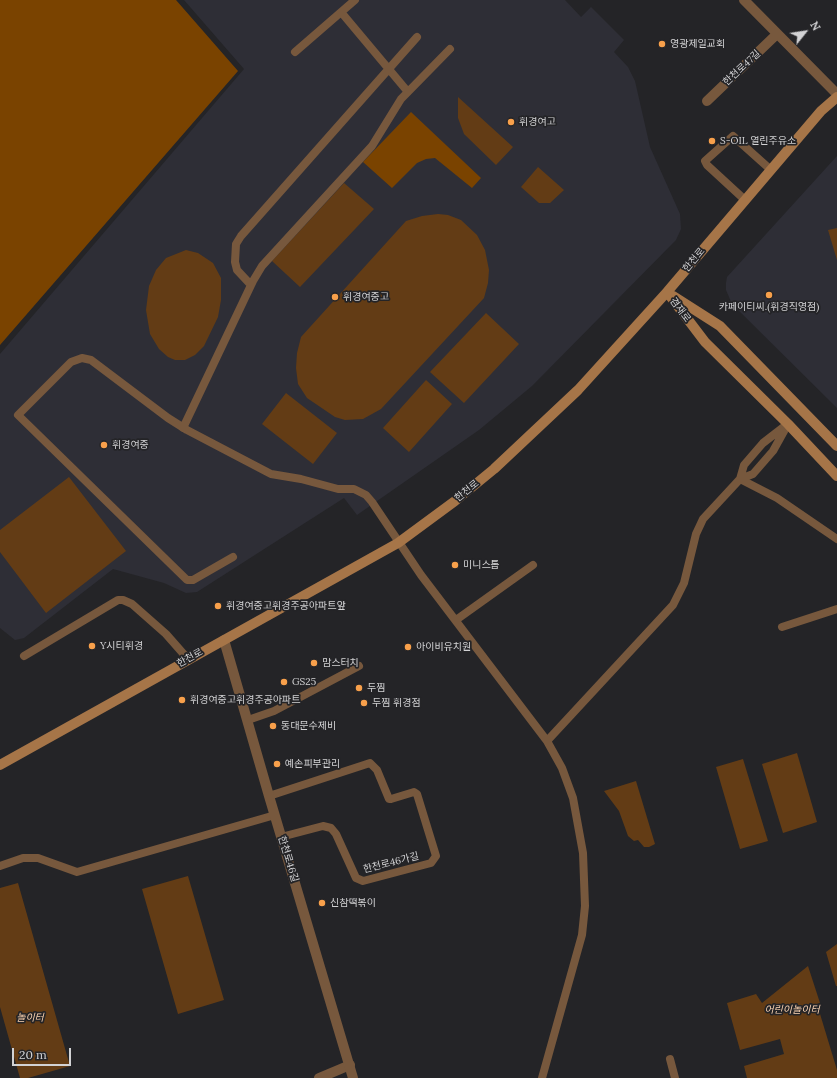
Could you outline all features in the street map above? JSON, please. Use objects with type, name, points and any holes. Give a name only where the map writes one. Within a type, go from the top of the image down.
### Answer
[{"type":"main road","name":"한천로","points":[[0,765],[398,543],[494,469],[578,390],[667,292],[744,200],[821,111],[837,95]]},
{"type":"main road","name":"겸재로","points":[[667,292],[705,342],[788,424],[837,476]]},
{"type":"main road","name":"겸재로","points":[[667,292],[720,326],[837,446]]},
{"type":"street","points":[[744,0],[837,95]]},
{"type":"street","name":"한천로47길","points":[[707,101],[777,34]]},
{"type":"street","name":"한천로46길","points":[[224,640],[274,815],[353,1078]]},
{"type":"street","points":[[319,1078],[350,1065]]},
{"type":"lane","points":[[295,52],[355,0]]},
{"type":"lane","points":[[341,12],[408,92]]},
{"type":"lane","points":[[251,285],[237,270],[235,262],[236,244],[241,236],[417,37]]},
{"type":"lane","points":[[182,428],[251,285],[262,266],[372,146],[401,99],[450,48]]},
{"type":"lane","points":[[744,200],[706,165],[705,161],[732,136],[735,136],[771,170]]},
{"type":"lane","points":[[233,557],[194,580],[187,580],[18,415],[71,362],[82,358],[90,360],[101,367],[182,428],[272,474],[301,479],[338,489],[354,489],[360,491],[372,502],[398,543],[547,741],[562,768],[573,798],[583,853],[585,906],[582,935],[542,1078]]},
{"type":"lane","points":[[740,479],[744,465],[758,448],[788,424]]},
{"type":"lane","points":[[547,741],[673,605],[684,582],[696,534],[703,519],[740,479],[753,474],[773,452],[788,424]]},
{"type":"lane","points":[[740,479],[776,498],[837,540]]},
{"type":"lane","points":[[456,620],[533,565]]},
{"type":"lane","points":[[24,656],[118,600],[123,600],[132,604],[166,634],[188,659]]},
{"type":"lane","points":[[782,627],[837,609]]},
{"type":"lane","points":[[248,720],[274,711],[359,666]]},
{"type":"lane","name":"한천로46가길","points":[[269,796],[370,763],[377,770],[389,799],[414,792],[417,794],[436,856],[431,863],[363,881],[356,878],[336,834],[331,828],[323,826],[281,837]]},
{"type":"lane","points":[[0,866],[23,858],[38,858],[77,872],[274,815]]},
{"type":"lane","points":[[670,1058],[676,1078]]},
{"type":"shaded area","points":[[0,0],[176,0],[238,71],[0,345]]},
{"type":"shaded area","name":"휘경여중고","points":[[184,0],[565,0],[581,17],[591,7],[624,40],[614,52],[628,67],[635,81],[650,147],[680,214],[681,229],[676,240],[532,386],[479,430],[357,515],[344,498],[197,592],[186,593],[164,583],[113,569],[24,638],[15,640],[0,628],[0,354],[244,69]]},
{"type":"shaded area","points":[[411,112],[481,178],[472,188],[435,158],[426,159],[417,163],[392,188],[363,162]]},
{"type":"shaded area","points":[[837,156],[837,408],[732,304],[726,290],[726,283],[727,277]]},
{"type":"green space","points":[[458,97],[513,147],[496,165],[464,134],[458,118]]},
{"type":"green space","points":[[538,167],[564,190],[550,203],[539,203],[521,187]]},
{"type":"green space","points":[[344,183],[374,209],[300,287],[272,261]]},
{"type":"green space","points":[[438,214],[448,215],[461,220],[477,235],[485,250],[489,270],[488,283],[484,298],[381,409],[363,419],[345,420],[335,417],[307,398],[298,384],[296,368],[297,353],[301,337],[406,221],[422,216]]},
{"type":"green space","points":[[837,228],[837,260],[828,230]]},
{"type":"green space","points":[[186,250],[198,253],[213,263],[221,278],[221,300],[218,317],[204,346],[195,355],[185,360],[175,360],[168,357],[159,349],[150,334],[146,310],[149,286],[156,270],[166,258]]},
{"type":"green space","points":[[486,313],[519,344],[464,403],[430,372]]},
{"type":"green space","points":[[426,380],[452,404],[409,452],[383,428]]},
{"type":"green space","points":[[286,393],[337,433],[313,464],[262,424]]},
{"type":"green space","points":[[69,477],[126,551],[46,613],[0,552],[0,530]]},
{"type":"green space","points":[[797,753],[817,822],[783,833],[762,764]]},
{"type":"green space","points":[[743,759],[768,841],[740,849],[716,767]]},
{"type":"green space","points":[[636,781],[655,844],[649,847],[644,847],[638,840],[634,841],[628,836],[619,811],[604,791]]},
{"type":"green space","points":[[188,876],[224,1000],[178,1014],[142,889]]},
{"type":"green space","name":"놀이터","points":[[18,883],[70,1066],[28,1078],[20,1078],[0,1007],[0,888]]},
{"type":"green space","name":"어린이놀이터","points":[[837,944],[837,986],[836,986],[826,952]]},
{"type":"green space","name":"어린이놀이터","points":[[808,966],[820,1003],[817,1004],[837,1070],[837,1078],[747,1078],[744,1066],[784,1054],[780,1039],[740,1050],[727,1003],[756,994],[762,1003]]},
{"type":"place","name":"영광제일교회","points":[[662,44]]},
{"type":"place","name":"휘경여고","points":[[511,122]]},
{"type":"place","name":"S-OIL 열린주유소","points":[[712,141]]},
{"type":"place","name":"카페이티씨.(휘경직영점)","points":[[769,295]]},
{"type":"place","name":"휘경여중고","points":[[335,297]]},
{"type":"place","name":"휘경여중","points":[[104,445]]},
{"type":"place","name":"미니스톱","points":[[455,565]]},
{"type":"place","name":"휘경여중고휘경주공아파트앞","points":[[218,606]]},
{"type":"place","name":"Y시티휘경","points":[[92,646]]},
{"type":"place","name":"아이비유치원","points":[[408,647]]},
{"type":"place","name":"맘스터치","points":[[314,663]]},
{"type":"place","name":"GS25","points":[[284,682]]},
{"type":"place","name":"두찜","points":[[359,688]]},
{"type":"place","name":"휘경여중고휘경주공아파트","points":[[182,700]]},
{"type":"place","name":"두찜 휘경점","points":[[364,703]]},
{"type":"place","name":"동대문수제비","points":[[273,726]]},
{"type":"place","name":"예손피부관리","points":[[277,764]]},
{"type":"place","name":"신참떡볶이","points":[[322,903]]}]
